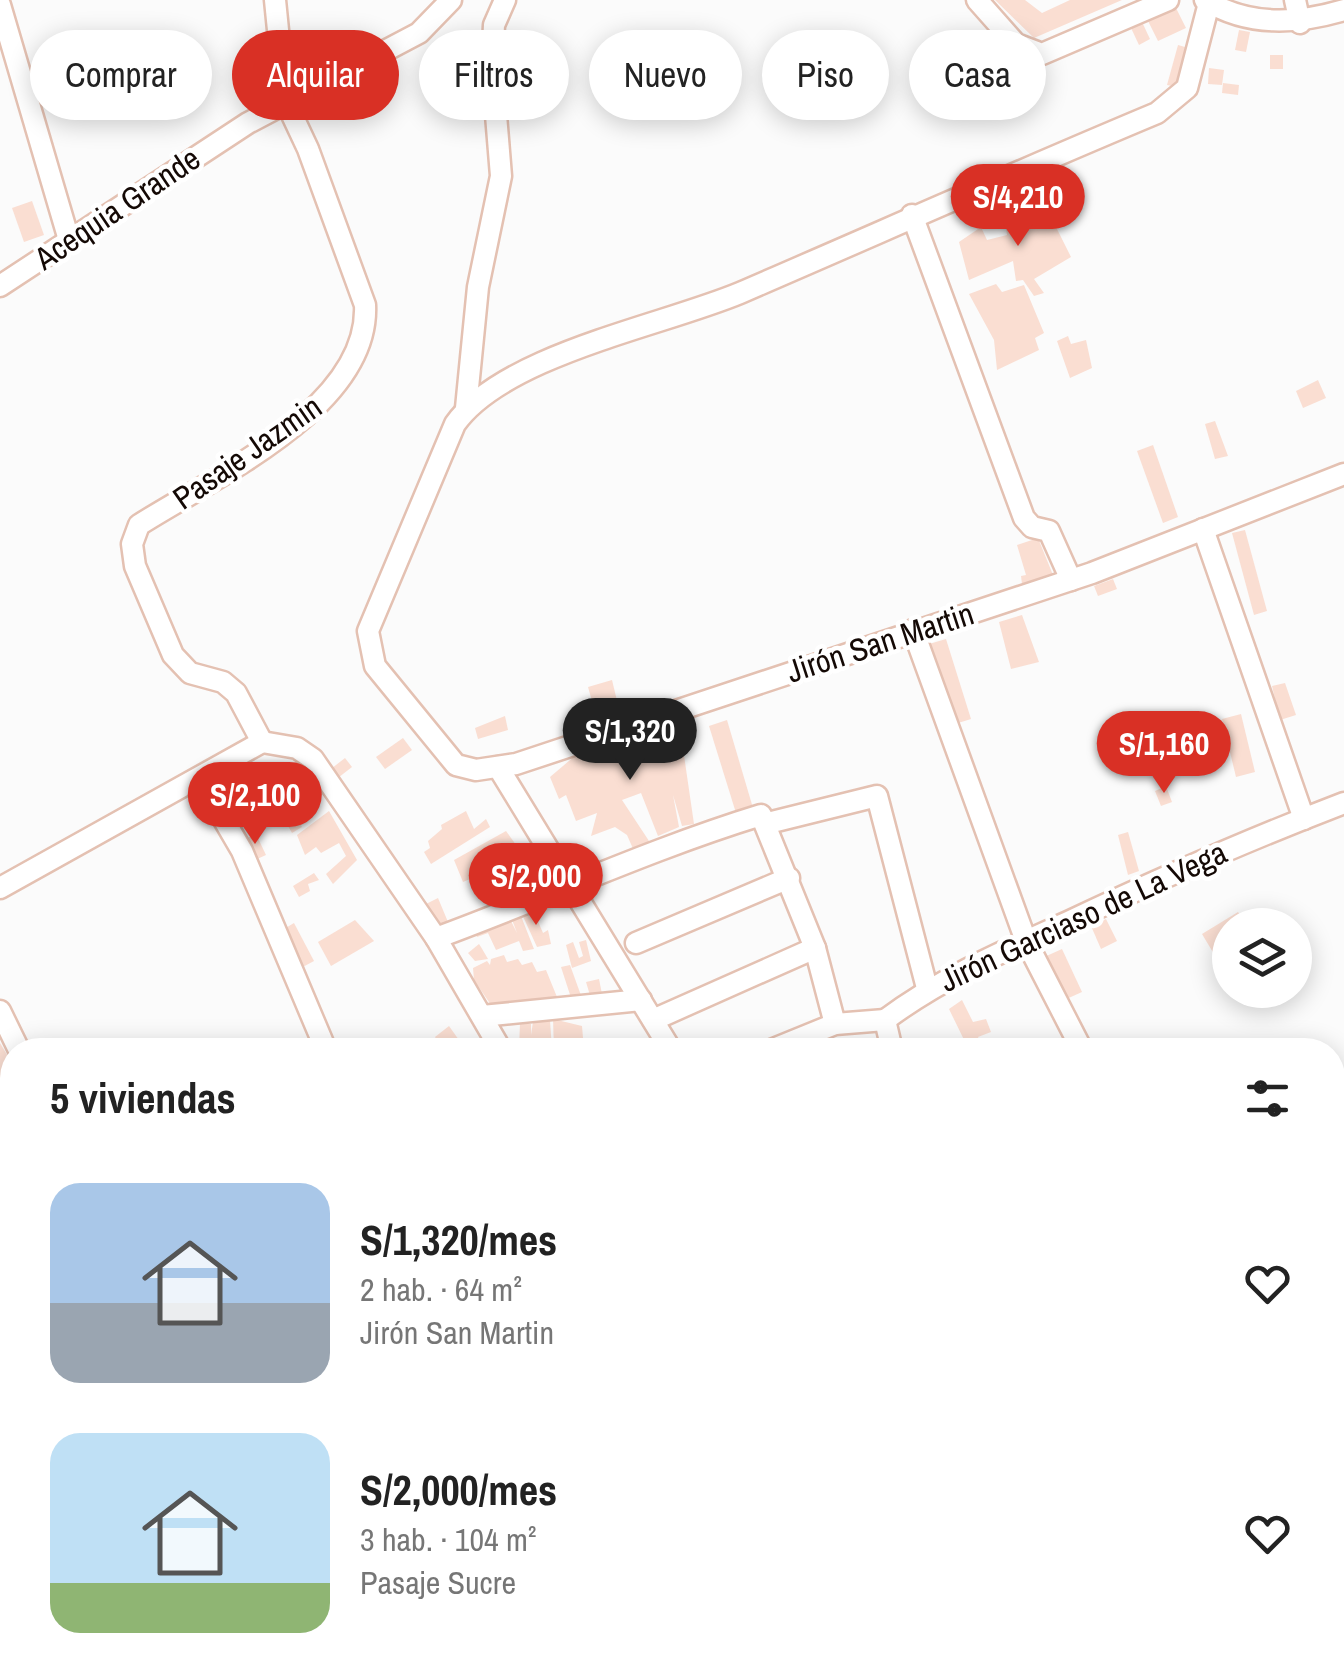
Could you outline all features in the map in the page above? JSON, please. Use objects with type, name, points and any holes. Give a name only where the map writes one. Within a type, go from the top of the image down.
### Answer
[{"type":"street","name":"Pasaje Jazmin","points":[[275,0],[278,30]]},
{"type":"street","name":"Acequia Grande","points":[[399,43],[419,33],[451,0]]},
{"type":"street","points":[[466,408],[478,287],[501,176],[492,66],[494,26],[505,0]]},
{"type":"street","points":[[977,0],[1016,44],[1042,54],[1168,0]]},
{"type":"street","points":[[1295,0],[1300,23]]},
{"type":"street","points":[[466,408],[540,364],[736,294],[912,215],[1158,113],[1176,101],[1193,74],[1207,2],[1274,22],[1300,23],[1344,10]]},
{"type":"street","points":[[0,5],[69,240]]},
{"type":"street","name":"Acequia Grande","points":[[0,286],[254,120]]},
{"type":"street","name":"Pasaje Jazmin","points":[[262,742],[236,694],[223,682],[190,673],[173,655],[135,566],[132,544],[140,525],[296,425],[329,396],[366,330],[365,305],[293,120]]},
{"type":"street","points":[[912,215],[1024,518],[1032,527],[1049,531],[1071,580]]},
{"type":"street","name":"Jirón San Martin","points":[[466,408],[455,424],[368,632],[375,666],[444,756],[466,768],[498,768],[1071,580],[1344,474]]},
{"type":"street","points":[[1202,530],[1304,819]]},
{"type":"street","points":[[913,630],[1026,941],[1076,1038]]},
{"type":"street","points":[[0,888],[262,742],[297,748],[313,759],[436,938],[494,1038]]},
{"type":"street","points":[[498,768],[664,1038]]},
{"type":"street","points":[[200,778],[242,851],[321,1038]]},
{"type":"street","points":[[768,823],[877,796],[928,988]]},
{"type":"street","name":"Jirón Garciaso de La Vega","points":[[886,1020],[928,988],[1026,941],[1224,849],[1344,803]]},
{"type":"street","points":[[436,938],[573,888],[682,839],[761,815],[768,823],[815,948],[836,1024]]},
{"type":"street","points":[[636,942],[788,878]]},
{"type":"street","points":[[653,1020],[815,948]]},
{"type":"street","points":[[482,1016],[641,1000]]},
{"type":"street","points":[[0,1011],[12,1038]]},
{"type":"street","points":[[801,1038],[836,1024],[886,1020],[890,1038]]},
{"type":"building","points":[[995,0],[1025,0],[1042,13],[1070,0],[1122,0],[1046,33],[1026,30]]},
{"type":"building","points":[[1175,6],[1186,28],[1158,41],[1147,19]]},
{"type":"building","points":[[1142,22],[1150,39],[1139,45],[1131,28]]},
{"type":"building","points":[[1239,30],[1250,32],[1246,52],[1235,50]]},
{"type":"building","points":[[1178,45],[1192,49],[1182,88],[1167,85]]},
{"type":"building","points":[[1270,55],[1283,55],[1283,69],[1270,69]]},
{"type":"building","points":[[1209,68],[1224,70],[1222,85],[1208,84]]},
{"type":"building","points":[[1223,83],[1239,85],[1238,95],[1222,93]]},
{"type":"building","points":[[1039,183],[1048,200],[1015,209],[1009,195]]},
{"type":"building","points":[[32,201],[44,235],[24,242],[12,208]]},
{"type":"building","points":[[1046,207],[1071,257],[1034,279],[1044,293],[1034,296],[1023,280],[1016,281],[1013,261],[969,280],[959,242],[981,227],[987,240],[1007,235],[1005,221]]},
{"type":"building","points":[[996,284],[1002,292],[1024,285],[1044,333],[1035,338],[1039,350],[997,370],[994,340],[969,294]]},
{"type":"building","points":[[1068,336],[1071,344],[1086,340],[1092,368],[1070,378],[1057,341]]},
{"type":"building","points":[[1318,380],[1326,398],[1303,408],[1296,391]]},
{"type":"building","points":[[1215,421],[1228,456],[1215,459],[1205,424]]},
{"type":"building","points":[[1153,445],[1178,517],[1163,523],[1137,451]]},
{"type":"building","points":[[1245,530],[1267,611],[1254,615],[1232,533]]},
{"type":"building","points":[[1038,538],[1053,575],[1022,584],[1021,576],[1026,575],[1017,545]]},
{"type":"building","points":[[1113,579],[1117,589],[1098,596],[1094,586]]},
{"type":"building","points":[[1022,615],[1039,662],[1011,669],[999,622]]},
{"type":"building","points":[[946,639],[971,719],[955,724],[929,644]]},
{"type":"building","points":[[612,680],[620,713],[597,719],[588,687]]},
{"type":"building","points":[[1285,683],[1296,715],[1280,720],[1272,686]]},
{"type":"building","points":[[1241,714],[1255,772],[1236,777],[1222,719]]},
{"type":"building","points":[[505,716],[508,730],[478,739],[475,728]]},
{"type":"building","points":[[727,720],[753,808],[736,813],[709,726]]},
{"type":"building","points":[[679,721],[694,824],[682,826],[673,795],[679,827],[658,836],[641,793],[622,800],[649,841],[634,851],[627,835],[615,827],[591,836],[597,813],[576,821],[566,795],[559,799],[550,777],[576,755]]},
{"type":"building","points":[[403,738],[412,750],[385,769],[376,757]]},
{"type":"building","points":[[345,758],[352,767],[334,781],[327,772]]},
{"type":"building","points":[[1166,786],[1172,802],[1161,806],[1155,791]]},
{"type":"building","points":[[290,808],[302,827],[292,833],[283,817]]},
{"type":"building","points":[[329,811],[357,860],[333,884],[326,874],[346,856],[339,843],[321,853],[316,847],[305,855],[297,835]]},
{"type":"building","points":[[466,811],[474,829],[486,819],[490,827],[431,864],[424,852],[430,848],[428,841],[442,829],[441,825]]},
{"type":"building","points":[[506,831],[524,856],[463,882],[454,860]]},
{"type":"building","points":[[1128,832],[1139,871],[1128,875],[1118,835]]},
{"type":"building","points":[[256,834],[266,855],[255,860],[245,839]]},
{"type":"building","points":[[314,873],[319,880],[308,884],[310,891],[299,897],[293,886]]},
{"type":"building","points":[[438,898],[448,922],[440,932],[422,906]]},
{"type":"building","points":[[531,905],[543,933],[548,930],[551,944],[537,947],[521,912]]},
{"type":"building","points":[[519,911],[534,949],[523,951],[519,941],[496,950],[488,933],[477,937],[473,926],[508,915],[517,933],[511,917]]},
{"type":"building","points":[[1106,919],[1117,941],[1101,949],[1091,926]]},
{"type":"building","points":[[355,920],[374,941],[331,966],[318,942]]},
{"type":"building","points":[[294,923],[314,961],[299,969],[279,932]]},
{"type":"building","points":[[1212,928],[1212,951],[1202,934]]},
{"type":"building","points":[[586,940],[591,961],[572,968],[566,945],[573,942],[579,958],[583,956],[579,942]]},
{"type":"building","points":[[479,944],[488,959],[475,961],[468,953]]},
{"type":"building","points":[[1062,949],[1082,992],[1062,1001],[1042,958]]},
{"type":"building","points":[[504,955],[507,962],[518,959],[522,965],[532,962],[537,972],[546,970],[557,997],[491,1005],[474,980],[473,968],[487,961],[490,965],[491,959]]},
{"type":"building","points":[[570,965],[583,1001],[573,1004],[561,967]]},
{"type":"building","points":[[599,979],[603,999],[592,1002],[586,982]]},
{"type":"building","points":[[962,1000],[973,1022],[986,1019],[991,1032],[978,1038],[963,1038],[949,1009]]},
{"type":"building","points":[[553,1019],[582,1026],[583,1038],[554,1038]]},
{"type":"building","points":[[550,1020],[551,1038],[519,1038],[520,1023],[531,1024],[531,1035],[533,1022]]},
{"type":"building","points":[[449,1026],[458,1038],[436,1038]]}]
